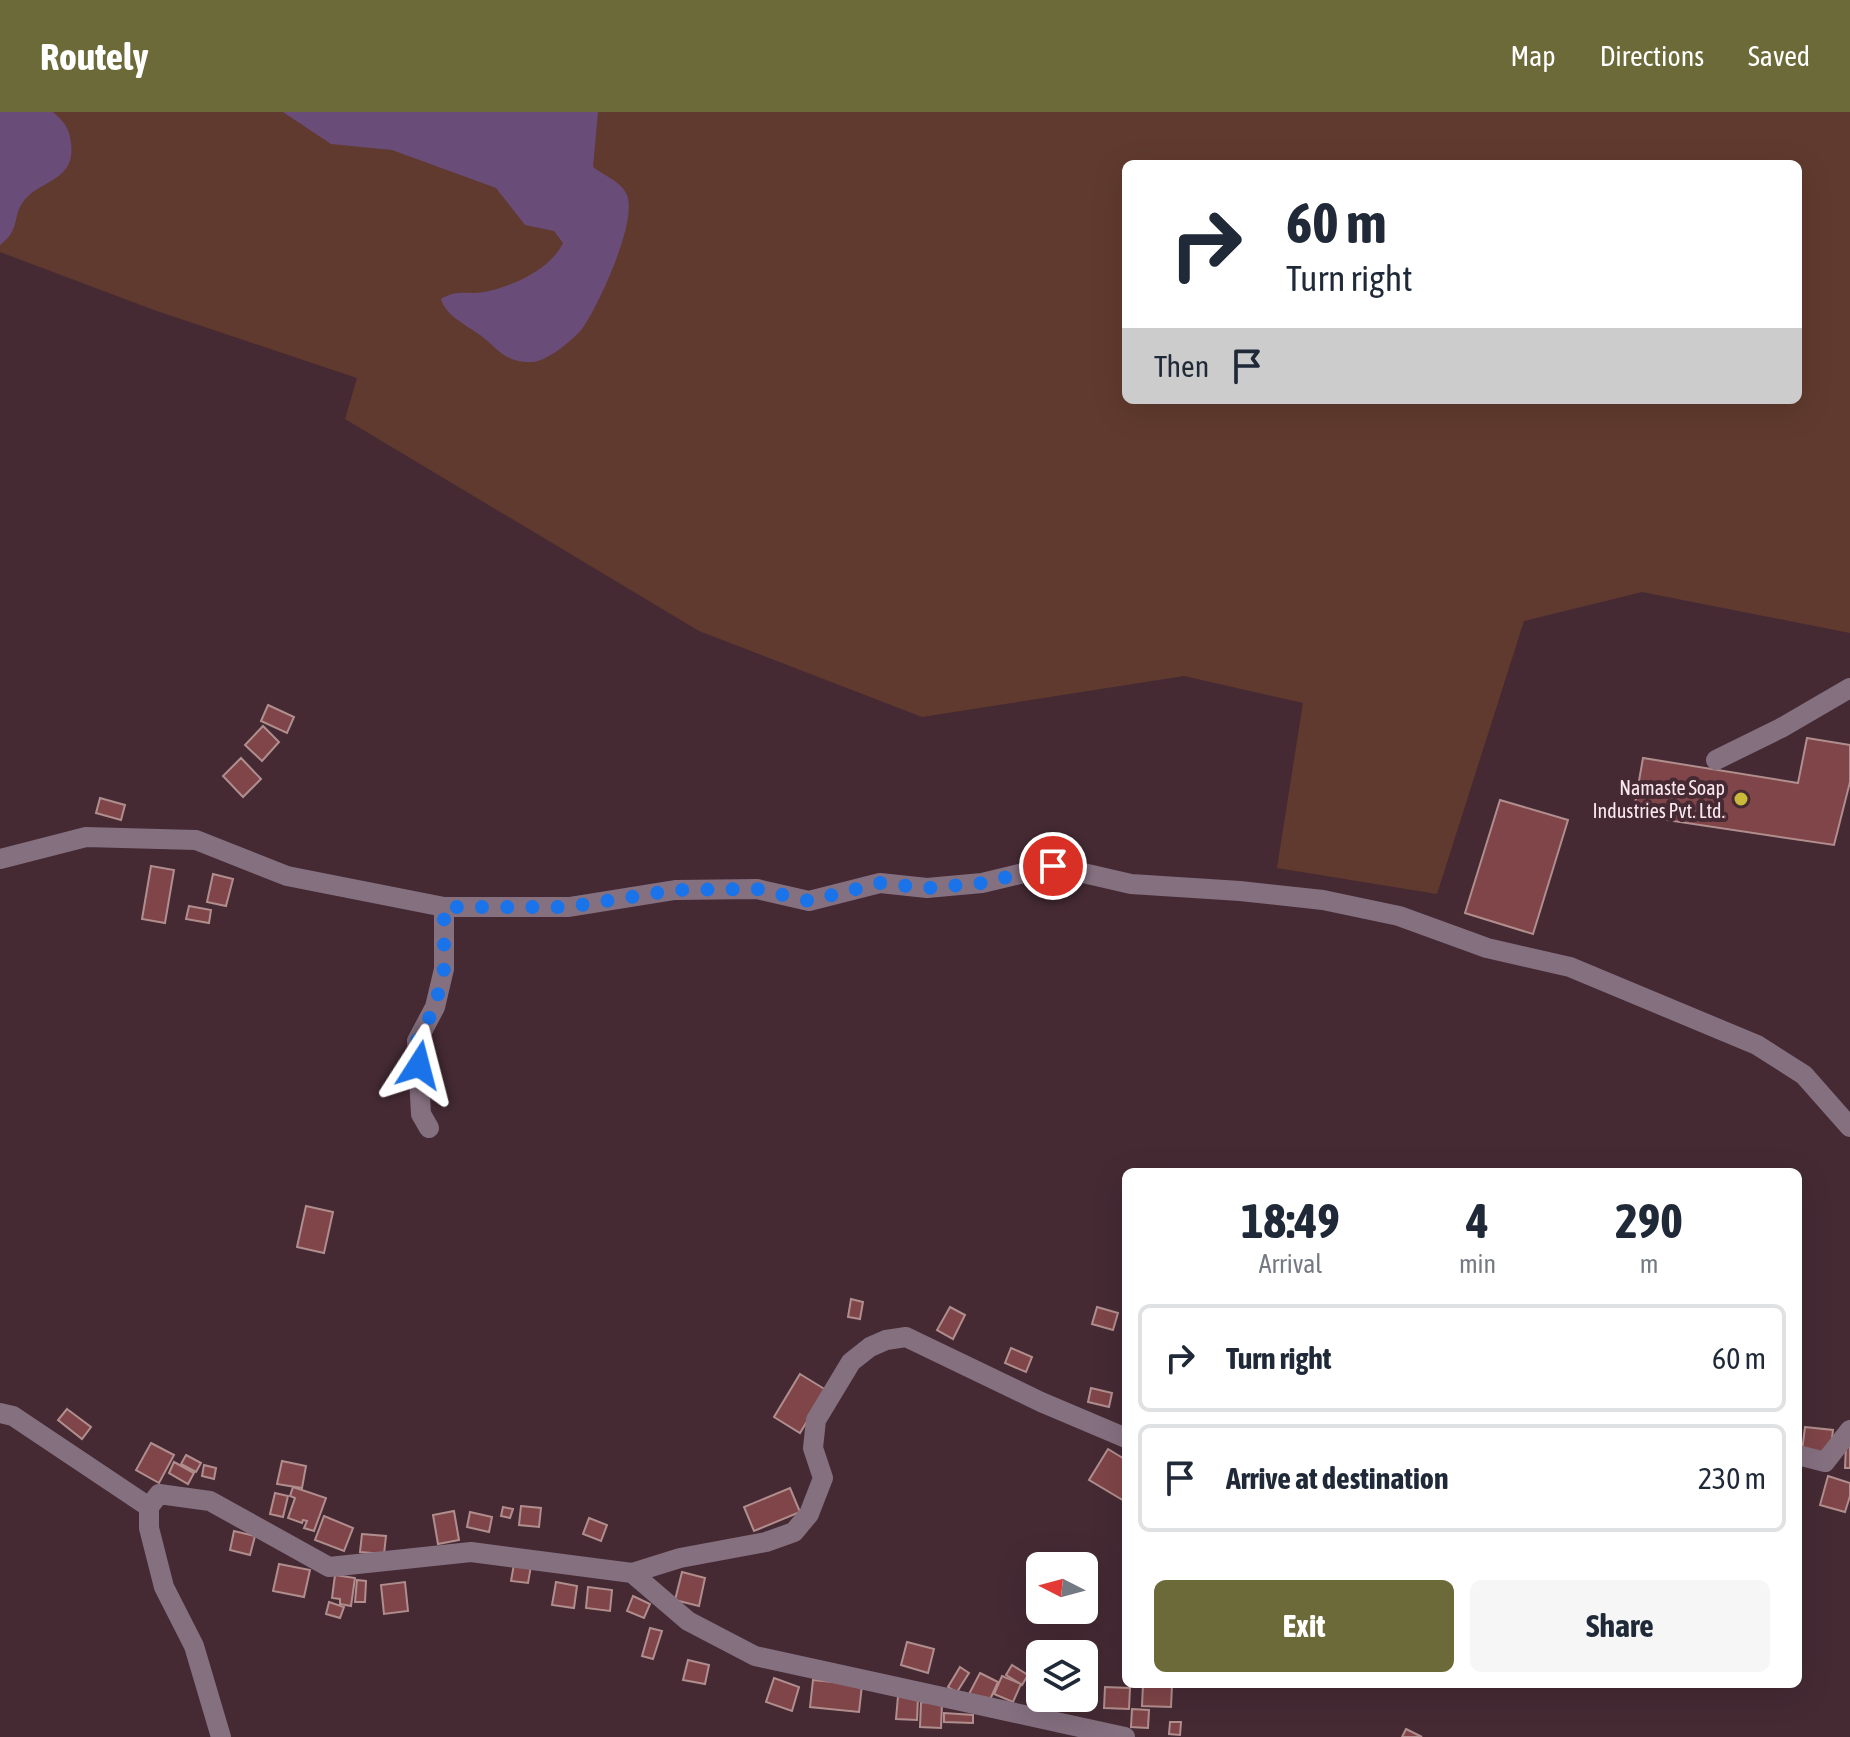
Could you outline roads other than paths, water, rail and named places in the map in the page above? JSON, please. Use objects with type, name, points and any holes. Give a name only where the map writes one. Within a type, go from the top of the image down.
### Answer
[{"type":"street","points":[[1716,760],[1781,728],[1850,688]]},
{"type":"street","points":[[0,859],[86,837],[196,840],[287,876],[444,907],[569,907],[675,890],[757,889],[809,901],[880,883],[927,888],[982,883],[1053,866],[1131,884],[1323,900],[1399,916],[1487,948],[1570,967],[1757,1045],[1804,1075],[1850,1127]]},
{"type":"street","points":[[429,1128],[421,1114],[417,1041],[435,1007],[444,969],[444,907]]},
{"type":"street","points":[[221,1737],[194,1646],[164,1587],[149,1528],[149,1507],[159,1494],[210,1501],[329,1567],[471,1552],[632,1573],[680,1558],[766,1542],[794,1532],[809,1514],[823,1478],[813,1448],[816,1420],[851,1362],[870,1347],[886,1340],[906,1337],[1041,1402],[1122,1436]]},
{"type":"street","points":[[0,1413],[13,1416],[149,1507]]},
{"type":"street","points":[[1802,1456],[1825,1462],[1850,1430]]},
{"type":"street","points":[[632,1573],[688,1621],[755,1656],[1125,1737]]},
{"type":"place","name":"Namaste Soap Industries Pvt. Ltd.","points":[[1741,799]]}]
